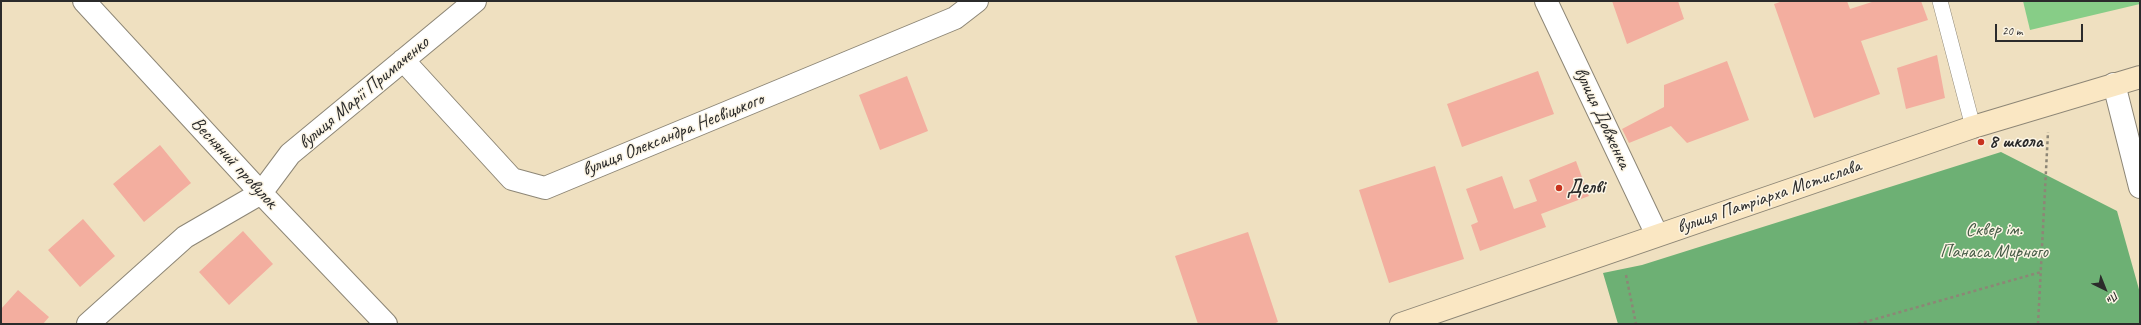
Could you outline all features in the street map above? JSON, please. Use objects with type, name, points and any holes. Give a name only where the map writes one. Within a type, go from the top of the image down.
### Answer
[{"type":"main road","name":"вулиця Патріарха Мстислава","points":[[1401,324],[1972,127],[2140,77]]},
{"type":"street","name":"Весняний провулок","points":[[84,1],[261,193],[386,324]]},
{"type":"street","name":"вулиця Марії Примаченко","points":[[261,193],[290,154],[475,1]]},
{"type":"street","name":"вулиця Олександра Несвіцького","points":[[403,60],[512,179],[545,188],[955,18],[977,1]]},
{"type":"street","name":"вулиця Довженка","points":[[1546,1],[1657,235]]},
{"type":"street","points":[[2114,84],[2140,187]]},
{"type":"street","points":[[88,324],[185,237],[261,193]]},
{"type":"lane","points":[[1940,1],[1972,127]]},
{"type":"path","points":[[2038,324],[2048,132],[2053,102]]},
{"type":"path","points":[[1623,247],[1636,324]]},
{"type":"path","points":[[1858,324],[2041,272]]},
{"type":"green space","points":[[2023,1],[2140,1],[2140,4],[2030,30]]},
{"type":"green space","name":"Сквер ім. Панаса Мирного","points":[[2001,152],[2117,211],[2140,293],[2140,324],[1618,324],[1603,273],[1642,265]]},
{"type":"building","points":[[1612,1],[1678,1],[1684,19],[1627,44]]},
{"type":"building","points":[[1783,1],[1847,1],[1850,9],[1875,1],[1921,1],[1928,20],[1861,41],[1880,94],[1814,118],[1774,4]]},
{"type":"building","points":[[1937,55],[1945,98],[1906,109],[1897,68]]},
{"type":"building","points":[[1727,61],[1749,120],[1687,143],[1671,126],[1629,143],[1622,129],[1664,107],[1664,85]]},
{"type":"building","points":[[1538,71],[1554,114],[1462,147],[1447,104]]},
{"type":"building","points":[[907,76],[928,131],[880,150],[859,95]]},
{"type":"building","points":[[160,145],[191,183],[144,222],[113,184]]},
{"type":"building","points":[[1576,161],[1589,196],[1541,214],[1546,227],[1480,251],[1471,225],[1478,222],[1466,189],[1502,176],[1514,209],[1537,201],[1529,180]]},
{"type":"building","points":[[1435,166],[1464,259],[1389,283],[1359,190]]},
{"type":"building","points":[[83,219],[115,256],[80,287],[48,250]]},
{"type":"building","points":[[243,231],[273,264],[229,305],[199,272]]},
{"type":"building","points":[[1248,232],[1278,322],[1273,324],[1198,324],[1175,256]]},
{"type":"building","points":[[18,290],[49,317],[43,324],[1,324],[1,309]]},
{"type":"place","name":"8 школа","points":[[1981,142]]},
{"type":"place","name":"Делві","points":[[1559,188]]}]
